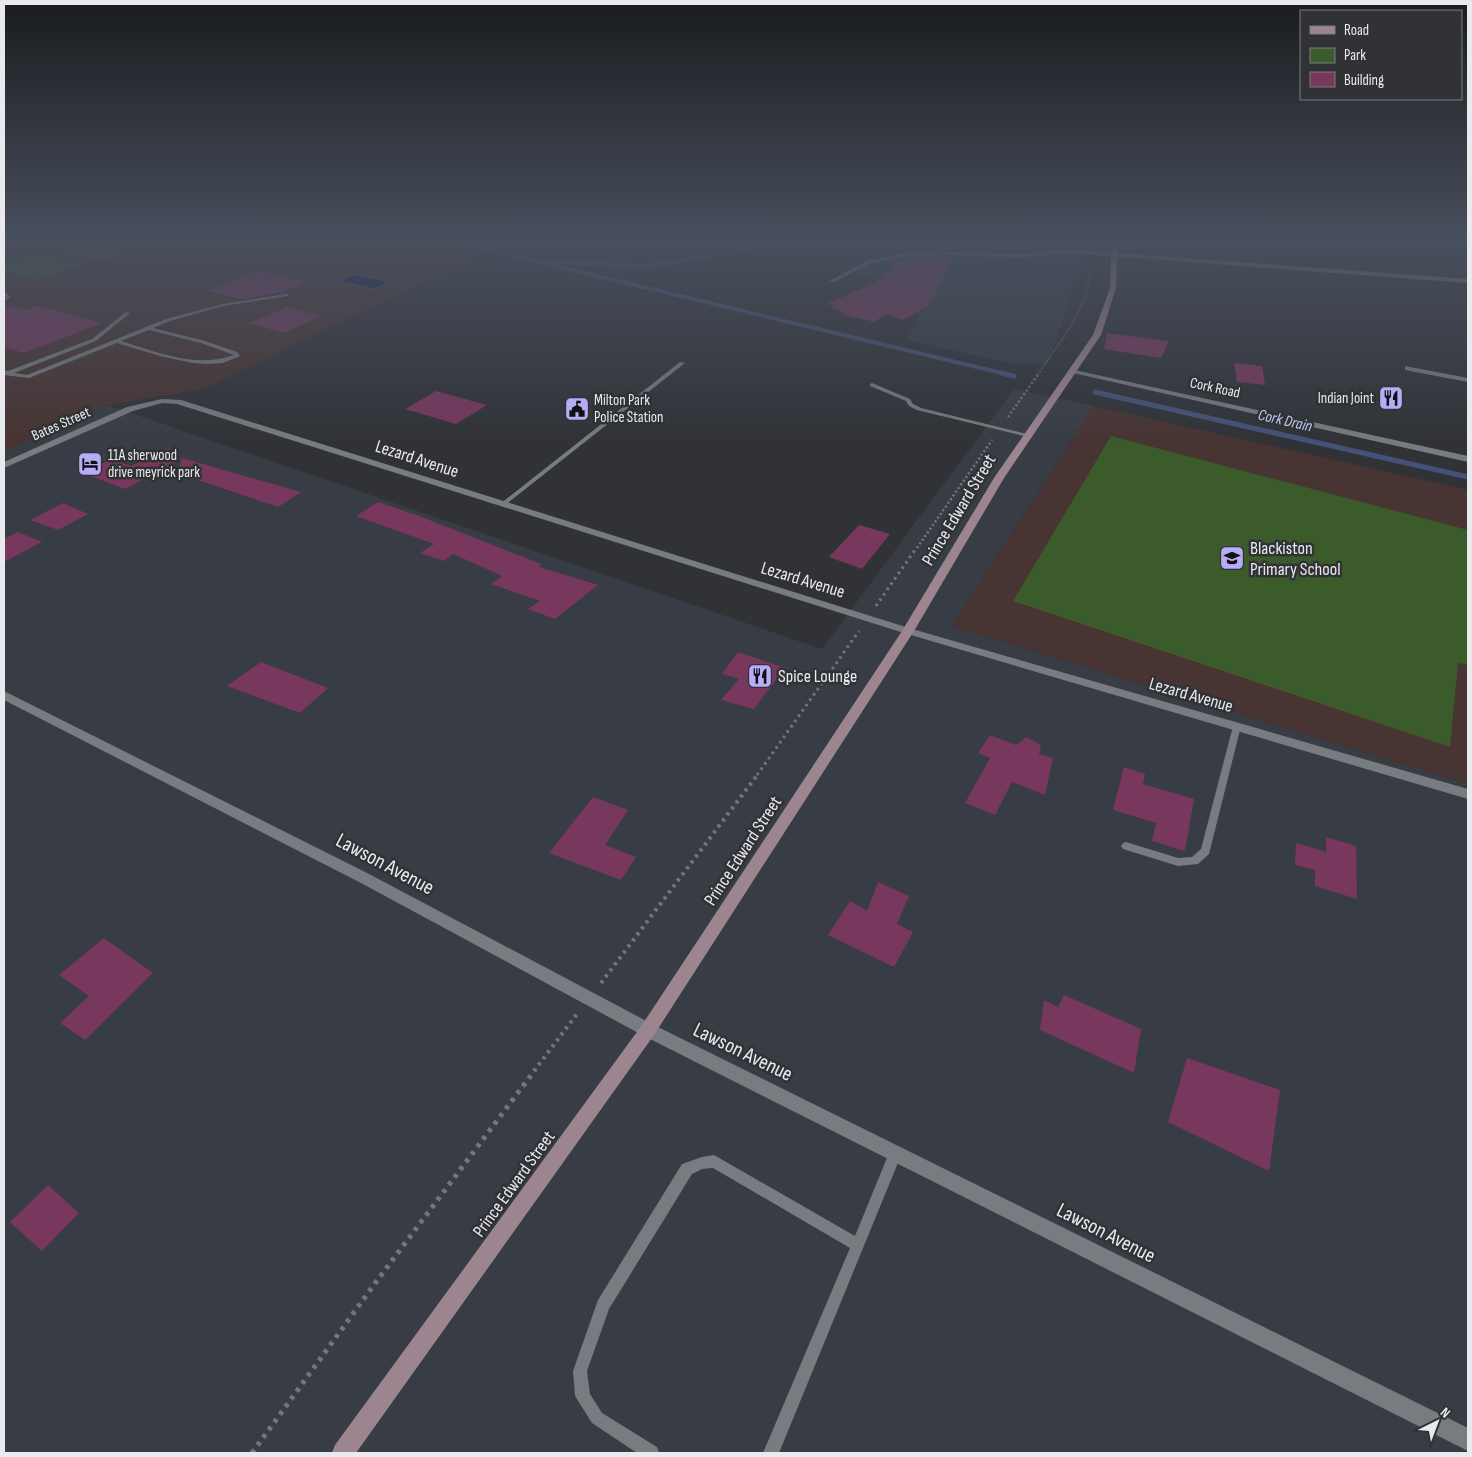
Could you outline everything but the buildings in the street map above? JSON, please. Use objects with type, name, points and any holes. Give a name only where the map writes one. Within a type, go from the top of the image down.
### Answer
[{"type":"main road","name":"Prince Edward Street","points":[[343,1453],[648,1030],[908,631],[999,478],[1097,335],[1107,308]]},
{"type":"street","points":[[1408,368],[1468,380]]},
{"type":"street","name":"Cork Road","points":[[1073,371],[1468,459]]},
{"type":"street","name":"Lezard Avenue","points":[[130,408],[162,401],[178,402],[908,631],[1468,794]]},
{"type":"street","name":"Bates Street","points":[[5,462],[130,408]]},
{"type":"street","name":"Lawson Avenue","points":[[4,695],[366,879],[648,1030],[1468,1440]]},
{"type":"lane","points":[[5,374],[27,377],[148,328],[199,311],[215,308]]},
{"type":"lane","points":[[5,374],[94,340],[128,313]]},
{"type":"lane","points":[[117,341],[197,363],[214,364],[237,356],[235,353],[203,342],[148,328]]},
{"type":"lane","points":[[502,505],[682,363]]},
{"type":"lane","points":[[872,385],[908,400],[911,405],[919,409],[1028,435]]},
{"type":"lane","points":[[1126,846],[1178,862],[1194,861],[1205,851],[1237,726]]},
{"type":"lane","points":[[771,1453],[896,1154]]},
{"type":"lane","points":[[650,1453],[597,1418],[583,1396],[580,1371],[603,1305],[687,1169],[714,1161],[858,1245]]},
{"type":"path","points":[[252,1453],[370,1290],[766,763],[1000,429],[1078,316],[1081,308]]},
{"type":"shaded area","points":[[4,308],[372,308],[203,389],[107,405],[4,451]]},
{"type":"shaded area","points":[[923,308],[1067,308],[1048,364],[1018,365],[907,340]]},
{"type":"shaded area","points":[[1014,389],[1094,406],[952,626],[1468,784],[1468,1453],[4,1453],[4,451],[107,405],[822,649]]},
{"type":"shaded area","name":"Blackiston Primary School","points":[[1094,406],[1468,490],[1468,784],[952,626]]},
{"type":"green space","name":"Blackiston Primary School","points":[[1111,436],[1468,530],[1468,665],[1458,663],[1450,747],[1013,601]]},
{"type":"waterway","name":"Cork Drain","points":[[731,308],[1006,374]]},
{"type":"waterway","name":"Cork Drain","points":[[1001,373],[1014,376]]},
{"type":"waterway","name":"Cork Drain","points":[[1095,392],[1468,477]]},
{"type":"place","name":"Indian Joint","points":[[1391,398]]},
{"type":"place","name":"Milton Park Police Station","points":[[577,409]]},
{"type":"place","name":"11A sherwood drive meyrick park","points":[[90,464]]},
{"type":"place","name":"Blackiston Primary School","points":[[1232,558]]},
{"type":"place","name":"Spice Lounge","points":[[760,676]]}]
